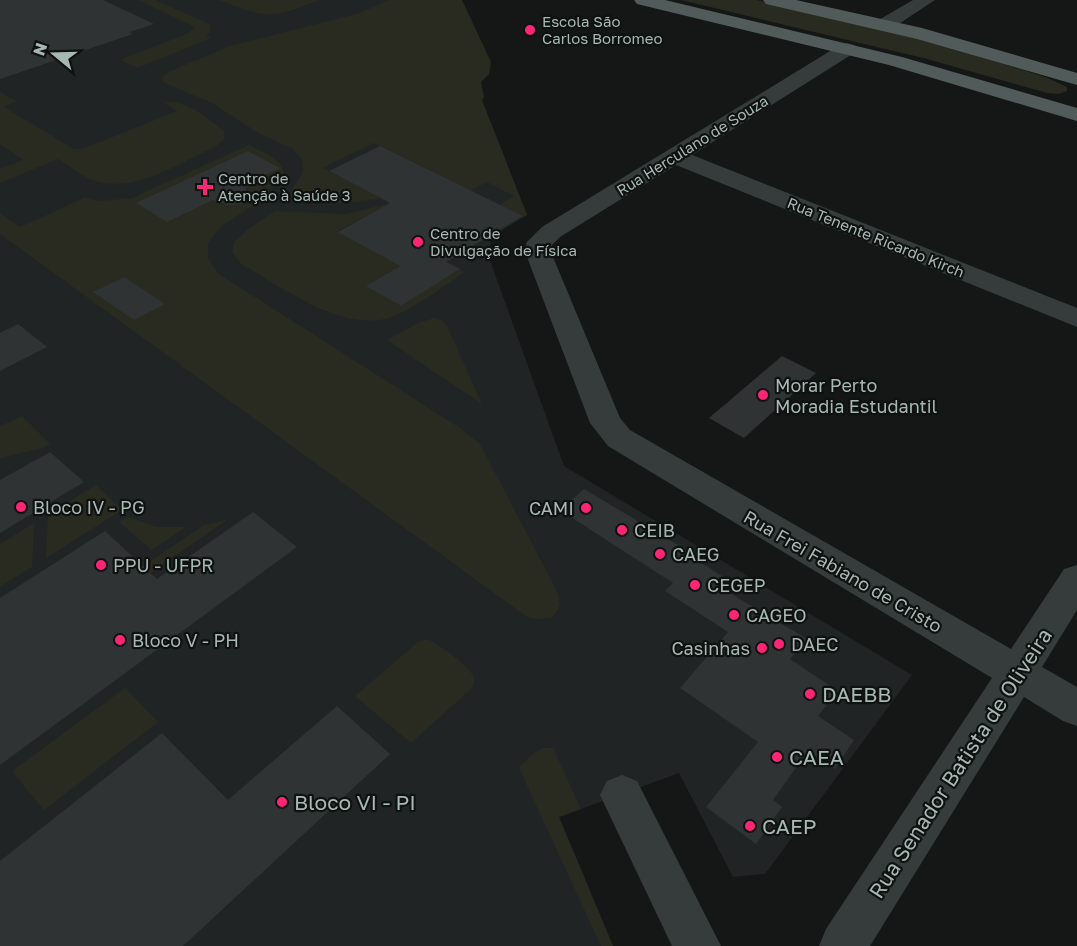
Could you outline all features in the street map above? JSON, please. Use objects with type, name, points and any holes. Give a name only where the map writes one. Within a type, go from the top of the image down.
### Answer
[{"type":"main road","points":[[643,0],[847,49],[1077,115]]},
{"type":"main road","points":[[772,0],[884,25],[1077,79]]},
{"type":"main road","points":[[1034,101],[1050,104],[1077,102]]},
{"type":"street","points":[[884,25],[926,0]]},
{"type":"street","name":"Rua Herculano de Souza","points":[[611,430],[540,257],[539,243],[551,232],[847,49]]},
{"type":"street","name":"Rua Tenente Ricardo Kirch","points":[[675,156],[1077,318]]},
{"type":"street","name":"Rua Frei Fabiano de Cristo","points":[[611,430],[632,448],[1077,708]]},
{"type":"street","name":"Rua Senador Batista de Oliveira","points":[[843,946],[1077,579]]},
{"type":"street","points":[[622,795],[697,946]]},
{"type":"shaded area","points":[[0,0],[462,0],[470,70],[527,215],[496,234],[491,241],[488,255],[564,466],[912,675],[765,874],[733,877],[679,773],[559,817],[613,946],[0,946]]},
{"type":"shaded area","points":[[138,0],[155,0],[209,24],[211,30],[206,36],[211,38],[138,68],[122,61],[124,58],[189,33],[195,27]]},
{"type":"shaded area","points":[[219,0],[319,0],[290,11],[269,14],[248,11]]},
{"type":"shaded area","points":[[389,0],[462,0],[491,62],[489,74],[481,82],[484,97],[482,100],[527,215],[524,217],[499,205],[514,196],[487,182],[470,191],[374,143],[323,168],[380,198],[333,203],[286,200],[303,172],[302,160],[293,149],[260,134],[212,103],[163,82],[162,77],[168,72],[230,46],[360,13]]},
{"type":"shaded area","points":[[681,0],[756,0],[835,16],[944,45],[1045,77],[1067,87],[1067,91],[1059,94],[1047,93],[927,59]]},
{"type":"shaded area","points":[[0,92],[16,101],[4,107],[74,149],[85,148],[177,111],[165,103],[173,102],[188,106],[224,131],[224,139],[215,147],[158,174],[129,183],[99,182],[58,159],[0,183],[0,169],[23,160],[0,144]]},
{"type":"shaded area","points":[[249,145],[275,159],[284,173],[260,201],[222,226],[208,243],[208,259],[219,274],[460,428],[480,444],[557,591],[560,606],[553,617],[539,619],[527,617],[0,234],[0,213],[20,227],[84,198],[100,201],[132,198]]},
{"type":"shaded area","points":[[391,203],[338,231],[400,266],[367,286],[401,306],[460,269],[465,272],[415,305],[385,319],[348,318],[310,304],[241,264],[232,252],[234,242],[248,229],[275,211],[346,214]]},
{"type":"shaded area","points":[[434,318],[441,320],[447,326],[482,404],[387,340],[418,323]]},
{"type":"shaded area","points":[[22,416],[50,444],[0,458],[0,426]]},
{"type":"shaded area","points":[[96,485],[122,510],[46,558],[48,514]]},
{"type":"shaded area","points":[[128,517],[157,527],[186,527],[152,550],[119,522]]},
{"type":"shaded area","points":[[227,520],[56,637],[49,630],[204,525]]},
{"type":"shaded area","points":[[34,523],[32,567],[0,587],[0,544]]},
{"type":"shaded area","points":[[427,639],[468,669],[474,681],[472,688],[411,743],[355,696],[418,642]]},
{"type":"shaded area","points":[[125,688],[158,722],[44,810],[12,771]]},
{"type":"shaded area","points":[[544,748],[553,748],[581,809],[559,817],[613,946],[601,946],[519,768],[534,753]]},
{"type":"building","points":[[0,0],[103,0],[154,24],[130,32],[133,34],[0,79]]},
{"type":"building","name":"Centro de Divulgação de Física","points":[[380,146],[523,216],[446,262],[460,269],[401,306],[366,286],[400,266],[338,232],[390,203],[329,171]]},
{"type":"building","name":"Centro de Atenção à Saúde 3","points":[[248,151],[280,168],[247,184],[243,204],[228,205],[213,200],[167,222],[136,203]]},
{"type":"building","points":[[124,277],[165,304],[134,320],[93,292]]},
{"type":"building","points":[[18,324],[47,347],[0,371],[0,333]]},
{"type":"building","name":"Morar Perto Moradia Estudantil","points":[[782,356],[816,373],[744,438],[709,418]]},
{"type":"building","name":"Bloco IV - PG","points":[[50,452],[84,482],[0,533],[0,480]]},
{"type":"building","points":[[584,489],[688,551],[686,553],[725,578],[718,586],[807,639],[790,659],[838,691],[818,716],[854,740],[835,769],[808,751],[773,800],[782,807],[756,844],[706,807],[758,742],[680,688],[728,632],[665,591],[673,583],[560,510]]},
{"type":"building","name":"Bloco V - PH","points":[[253,512],[297,547],[0,765],[0,598],[105,531],[157,579]]},
{"type":"building","name":"Bloco VI - PI","points":[[337,706],[390,754],[183,946],[0,946],[0,861],[162,733],[228,800]]},
{"type":"place","name":"Escola São Carlos Borromeo","points":[[530,30]]},
{"type":"place","name":"Centro de Atenção à Saúde 3","points":[[205,187]]},
{"type":"place","name":"Centro de Divulgação de Física","points":[[418,242]]},
{"type":"place","name":"Morar Perto Moradia Estudantil","points":[[763,395]]},
{"type":"place","name":"Bloco IV - PG","points":[[21,507]]},
{"type":"place","name":"CAMI","points":[[586,508]]},
{"type":"place","name":"CEIB","points":[[622,530]]},
{"type":"place","name":"CAEG","points":[[660,554]]},
{"type":"place","name":"PPU - UFPR","points":[[101,565]]},
{"type":"place","name":"CEGEP","points":[[695,585]]},
{"type":"place","name":"CAGEO","points":[[734,615]]},
{"type":"place","name":"Bloco V - PH","points":[[120,640]]},
{"type":"place","name":"DAEC","points":[[779,644]]},
{"type":"place","name":"Casinhas","points":[[762,648]]},
{"type":"place","name":"DAEBB","points":[[810,694]]},
{"type":"place","name":"CAEA","points":[[777,757]]},
{"type":"place","name":"Bloco VI - PI","points":[[282,802]]},
{"type":"place","name":"CAEP","points":[[750,826]]}]
